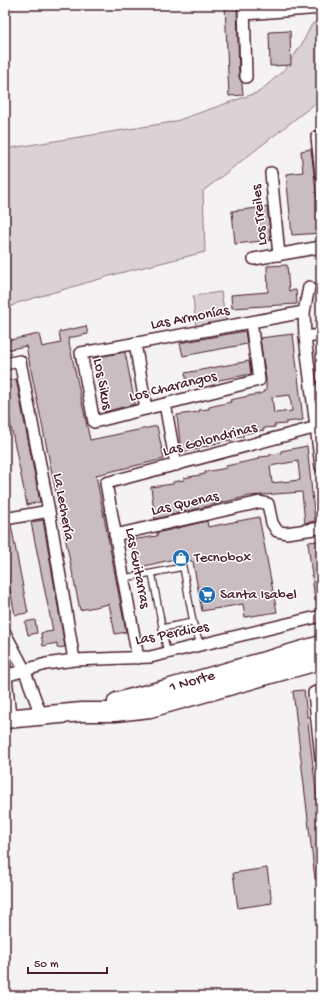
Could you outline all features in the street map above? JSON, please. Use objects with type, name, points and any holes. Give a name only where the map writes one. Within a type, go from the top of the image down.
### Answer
[{"type":"main road","name":"1 Norte","points":[[62,713],[140,697],[321,645]]},
{"type":"main road","name":"1 Norte","points":[[8,718],[62,713],[115,712],[150,708],[321,660]]},
{"type":"street","points":[[246,77],[245,10],[321,8]]},
{"type":"street","points":[[317,137],[321,174]]},
{"type":"street","name":"Los Treiles","points":[[271,173],[279,254]]},
{"type":"street","points":[[254,259],[321,247]]},
{"type":"street","points":[[309,287],[304,312],[305,337],[319,426],[321,467]]},
{"type":"street","name":"Las Armonías","points":[[81,353],[304,312]]},
{"type":"street","name":"Los Charangos","points":[[94,422],[259,380],[251,322]]},
{"type":"street","points":[[305,337],[321,335]]},
{"type":"street","points":[[135,344],[146,409]]},
{"type":"street","name":"Los Sikus","points":[[81,353],[94,422]]},
{"type":"street","name":"La Lechería","points":[[5,364],[20,361],[49,511],[74,660]]},
{"type":"street","points":[[165,404],[176,465]]},
{"type":"street","name":"Las Golondrinas","points":[[106,483],[319,426]]},
{"type":"street","name":"Las Guitarras","points":[[106,483],[138,658]]},
{"type":"street","name":"Las Quenas","points":[[116,535],[260,502],[268,504],[274,528],[277,531],[286,533],[321,528]]},
{"type":"street","points":[[5,519],[49,511]]},
{"type":"street","name":"Las Perdices","points":[[5,672],[74,660],[105,657],[138,658],[166,653],[321,616]]},
{"type":"street","points":[[5,633],[24,669],[41,715]]},
{"type":"street","points":[[5,672],[8,718]]},
{"type":"street","points":[[317,691],[321,758]]},
{"type":"lane","points":[[124,578],[183,567],[193,622],[200,644]]},
{"type":"lane","points":[[152,573],[166,653]]},
{"type":"lane","points":[[162,628],[193,622]]},
{"type":"shaded area","points":[[321,20],[321,99],[203,191],[205,252],[120,273],[17,303],[5,310],[5,149],[173,122],[259,92],[284,70],[302,44],[312,24]]},
{"type":"shaded area","points":[[221,292],[226,321],[196,327],[193,296]]},
{"type":"building","points":[[225,5],[237,5],[239,77],[242,83],[243,95],[229,96]]},
{"type":"building","points":[[290,31],[291,65],[270,66],[269,32]]},
{"type":"building","points":[[311,149],[321,233],[292,235],[286,174],[303,172],[301,151]]},
{"type":"building","points":[[267,207],[271,240],[235,244],[232,211]]},
{"type":"building","points":[[287,265],[289,291],[296,290],[297,304],[232,308],[231,295],[268,292],[267,266]]},
{"type":"building","points":[[86,326],[88,334],[68,338],[90,440],[157,426],[164,459],[96,475],[126,632],[115,634],[109,604],[80,610],[26,346],[5,350],[5,341],[39,334],[42,347],[61,343],[59,332]]},
{"type":"building","points":[[245,331],[247,344],[183,356],[180,343]]},
{"type":"building","points":[[293,334],[303,420],[274,425],[275,427],[264,428],[264,430],[243,434],[243,437],[232,438],[232,440],[221,441],[221,443],[200,447],[200,449],[181,452],[177,415],[199,412],[199,410],[209,409],[209,407],[231,402],[230,400],[263,393],[263,391],[266,391],[266,379],[260,338]],"holes":[[[290,395],[292,411],[274,413],[272,397]]]},
{"type":"building","points":[[125,352],[135,404],[104,412],[93,358]]},
{"type":"building","points":[[249,361],[251,374],[188,386],[185,373]]},
{"type":"building","points":[[16,379],[40,502],[27,505],[5,397],[5,381]]},
{"type":"building","points":[[307,446],[315,521],[305,523],[302,492],[249,496],[155,519],[151,487],[173,484],[173,482],[184,480],[184,478],[227,468],[226,466],[259,459],[259,457],[270,456],[270,454],[281,453],[281,451]],"holes":[[[298,461],[300,480],[272,483],[270,466]]]},
{"type":"building","points":[[259,517],[277,612],[245,617],[243,604],[202,611],[193,562],[183,557],[136,568],[131,540],[157,536],[157,533],[207,521],[208,527]]},
{"type":"building","points":[[43,520],[65,647],[57,648],[57,643],[43,646],[41,633],[53,631],[31,522]]},
{"type":"building","points":[[11,525],[28,613],[15,615],[5,563],[5,526]]},
{"type":"building","points":[[319,541],[321,560],[321,601],[315,601],[308,542]]},
{"type":"building","points":[[35,620],[37,633],[28,635],[25,622]]},
{"type":"building","points":[[304,690],[321,832],[321,878],[315,879],[293,691]]},
{"type":"building","points":[[267,868],[272,903],[238,908],[233,873]]},
{"type":"place","name":"Tecnobox","points":[[181,558]]},
{"type":"place","name":"Santa Isabel","points":[[207,595]]}]
